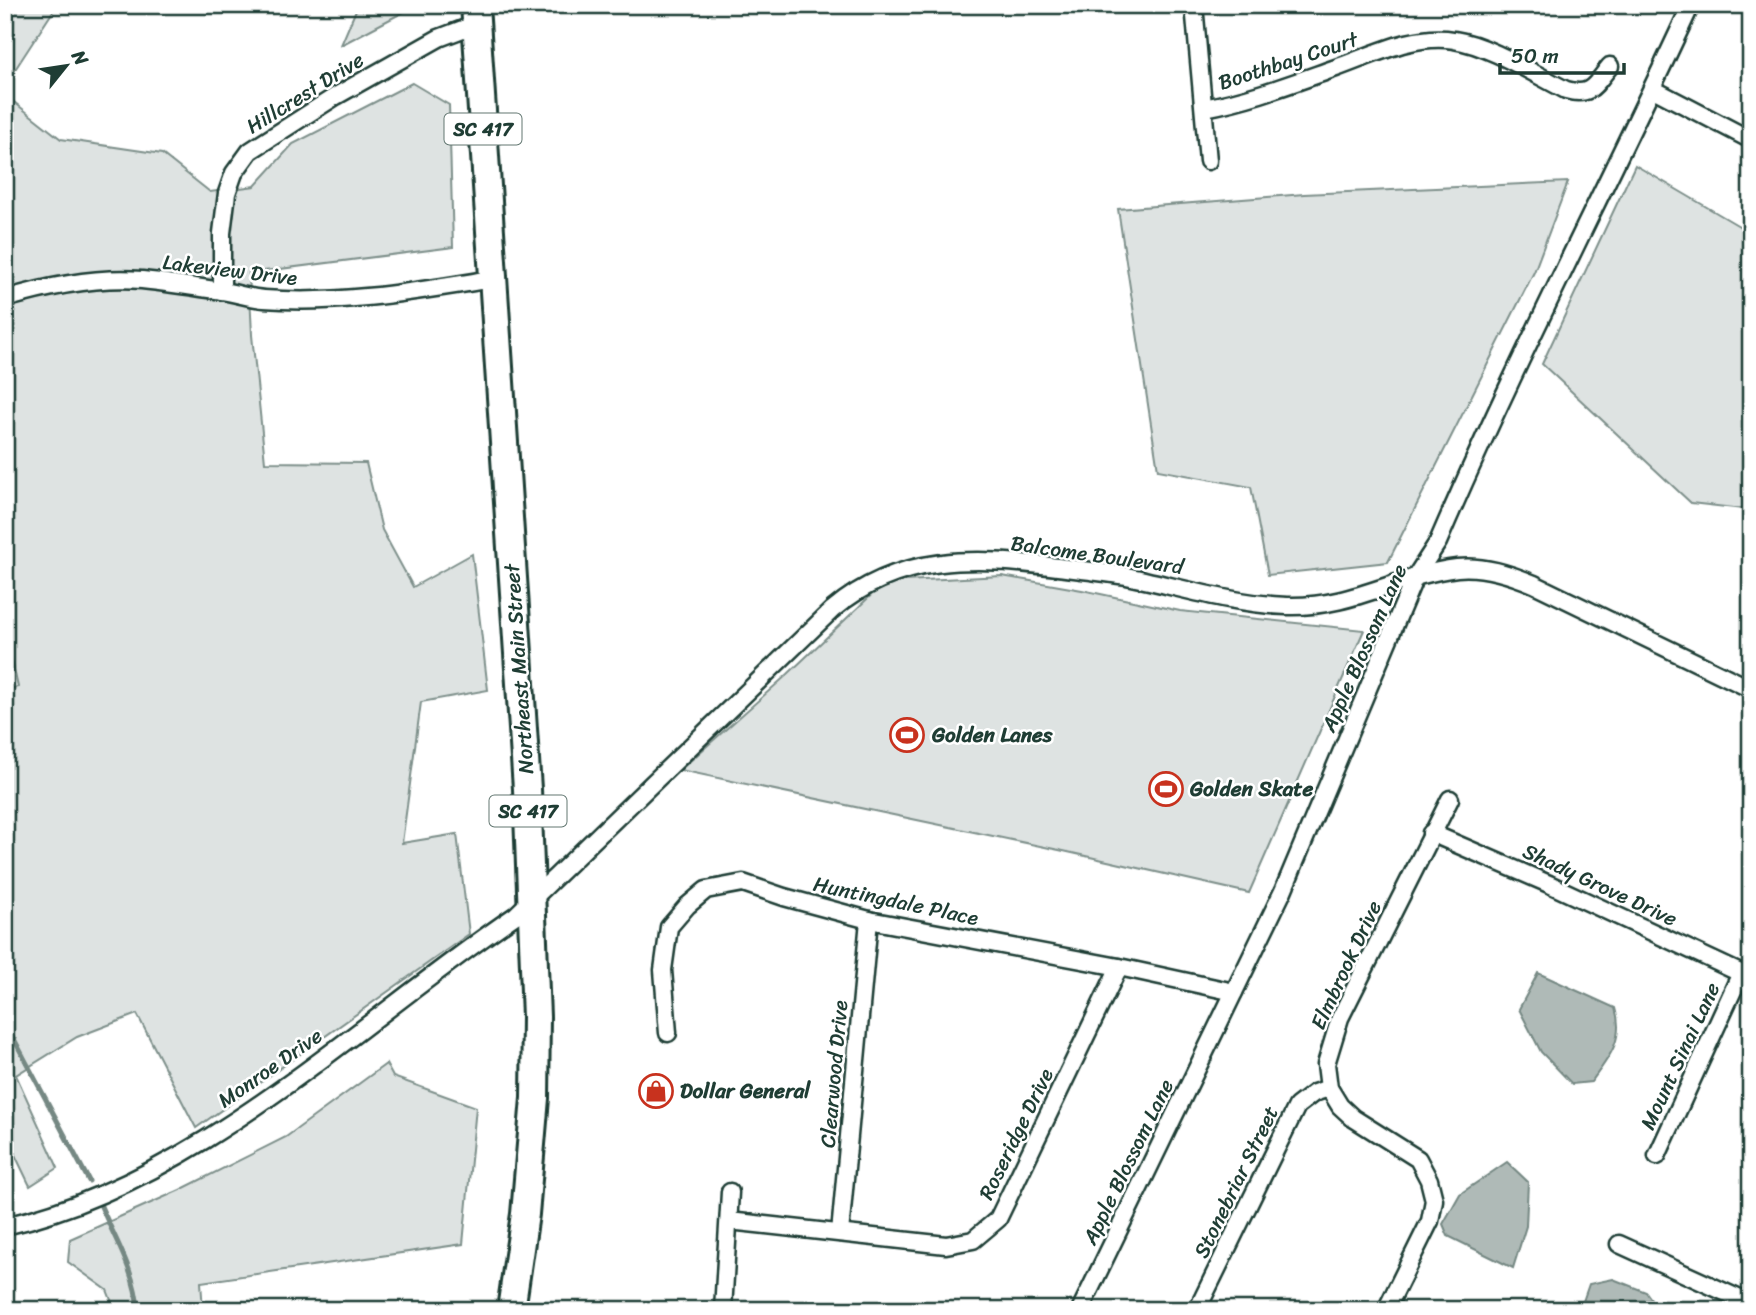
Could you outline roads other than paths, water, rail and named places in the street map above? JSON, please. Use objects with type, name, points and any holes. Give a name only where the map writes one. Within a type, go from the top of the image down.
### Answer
[{"type":"main road","name":"SC 417","points":[[476,14],[492,279]]},
{"type":"main road","name":"Northeast Main Street","points":[[492,279],[513,568],[536,1017],[535,1098],[525,1214],[510,1310]]},
{"type":"street","points":[[1194,5],[1208,161]]},
{"type":"street","name":"Apple Blossom Lane","points":[[1080,1310],[1283,891],[1414,579],[1438,542],[1558,282],[1653,89],[1691,5]]},
{"type":"street","name":"Hillcrest Drive","points":[[222,291],[222,233],[227,193],[234,173],[250,151],[336,96],[476,14]]},
{"type":"street","name":"Boothbay Court","points":[[1204,108],[1239,100],[1428,39],[1454,40],[1479,47],[1566,90],[1580,94],[1586,93],[1610,66]]},
{"type":"street","points":[[1653,89],[1751,140]]},
{"type":"street","name":"Lakeview Drive","points":[[5,299],[44,289],[103,280],[139,280],[262,299],[321,300],[392,295],[492,279]]},
{"type":"street","name":"Balcome Boulevard","points":[[532,898],[603,834],[832,610],[861,588],[894,573],[949,562],[1017,562],[1123,575],[1246,602],[1288,606],[1347,600],[1458,568],[1486,570],[1516,576],[1751,689]]},
{"type":"street","name":"Elmbrook Drive","points":[[1329,1088],[1325,1064],[1340,1018],[1450,799]]},
{"type":"street","name":"Shady Grove Drive","points":[[1431,833],[1746,975]]},
{"type":"street","name":"Huntingdale Place","points":[[668,1033],[663,970],[668,927],[687,905],[706,890],[743,883],[784,897],[869,919],[1234,992]]},
{"type":"street","name":"Monroe Drive","points":[[5,1226],[60,1210],[115,1188],[199,1143],[304,1071],[477,941],[516,915],[532,898]]},
{"type":"street","name":"Clearwood Drive","points":[[840,1233],[869,919]]},
{"type":"street","name":"Roseridge Drive","points":[[729,1220],[946,1245],[973,1240],[998,1219],[1119,967]]},
{"type":"street","name":"Mount Sinai Lane","points":[[1657,1156],[1746,975]]},
{"type":"street","points":[[1329,1088],[1340,1106],[1353,1118],[1418,1159],[1429,1180],[1434,1199],[1430,1221],[1386,1310]]},
{"type":"street","name":"Stonebriar Street","points":[[1197,1310],[1297,1106],[1314,1093],[1329,1088]]},
{"type":"street","points":[[723,1310],[730,1192]]},
{"type":"street","points":[[1619,1244],[1751,1304]]},
{"type":"waterway","points":[[5,1034],[14,1039],[89,1181]]},
{"type":"waterway","points":[[100,1204],[129,1269],[138,1310]]},
{"type":"place","name":"Golden Lanes","points":[[907,735]]},
{"type":"place","name":"Golden Skate","points":[[1166,789]]},
{"type":"place","name":"Dollar General","points":[[656,1091]]}]
